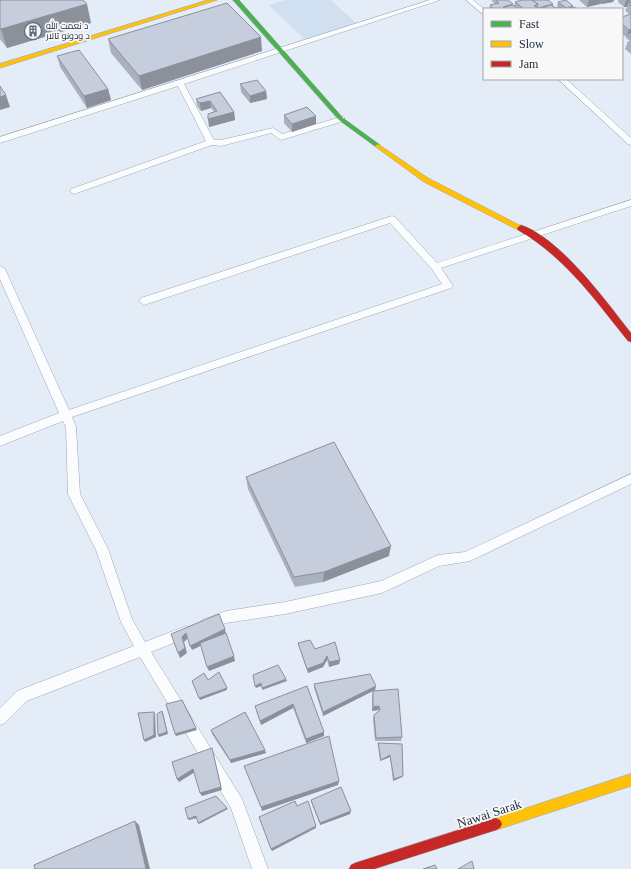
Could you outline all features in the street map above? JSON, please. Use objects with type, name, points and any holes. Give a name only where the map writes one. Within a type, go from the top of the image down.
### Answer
[{"type":"street","points":[[0,66],[214,0]]},
{"type":"street","points":[[230,0],[280,50],[341,119],[426,180],[533,234],[564,259],[631,340]]},
{"type":"street","name":"Nawai Sarak","points":[[355,869],[631,780]]},
{"type":"lane","points":[[0,140],[436,0]]},
{"type":"lane","points":[[469,0],[483,12]]},
{"type":"lane","points":[[563,80],[631,142]]},
{"type":"lane","points":[[180,83],[211,142]]},
{"type":"lane","points":[[74,191],[211,142],[221,142],[273,130],[281,137],[341,119]]},
{"type":"lane","points":[[436,267],[631,202]]},
{"type":"lane","points":[[0,441],[66,415],[448,286],[436,267],[392,219],[144,301]]},
{"type":"lane","points":[[0,269],[72,426],[74,494],[102,549],[126,622],[237,804],[260,869]]},
{"type":"lane","points":[[0,718],[22,696],[142,648],[226,617],[285,608],[382,587],[438,561],[466,557],[631,479]]},
{"type":"shaded area","points":[[285,0],[331,0],[358,25],[306,41],[269,5]]},
{"type":"building","points":[[0,0],[83,0],[87,4],[0,29]]},
{"type":"building","points":[[496,0],[508,0],[513,4],[503,7],[505,8],[493,8],[490,5],[499,3]]},
{"type":"building","points":[[532,0],[538,4],[534,6],[537,8],[523,8],[515,2]]},
{"type":"building","points":[[532,0],[548,0],[553,4],[537,8],[538,4]]},
{"type":"building","points":[[566,0],[573,6],[566,8],[558,2]]},
{"type":"building","points":[[227,3],[261,37],[139,76],[108,39]]},
{"type":"building","points":[[513,5],[516,8],[505,8]]},
{"type":"building","points":[[551,5],[556,8],[546,8],[544,7]]},
{"type":"building","points":[[631,14],[631,29],[629,30],[623,25],[623,17]]},
{"type":"building","points":[[79,50],[108,89],[84,96],[57,56]]},
{"type":"building","points":[[257,80],[266,91],[250,96],[240,84]]},
{"type":"building","points":[[0,86],[6,95],[0,97]]},
{"type":"building","points":[[220,92],[234,112],[208,119],[208,114],[217,111],[210,101],[200,103],[196,99]]},
{"type":"building","points":[[307,107],[316,116],[292,124],[284,115]]},
{"type":"building","points":[[334,442],[391,546],[324,572],[294,577],[246,477]]},
{"type":"building","points":[[219,614],[225,629],[190,646],[186,633],[182,637],[185,648],[178,653],[171,634]]},
{"type":"building","points":[[226,633],[234,656],[207,667],[200,643]]},
{"type":"building","points":[[310,640],[315,649],[335,642],[340,660],[329,662],[327,656],[323,663],[307,669],[298,643]]},
{"type":"building","points":[[278,665],[286,679],[262,688],[261,683],[255,686],[253,675]]},
{"type":"building","points":[[219,672],[227,688],[199,698],[192,681],[204,673],[208,680]]},
{"type":"building","points":[[370,674],[376,686],[323,712],[314,684]]},
{"type":"building","points":[[307,686],[324,732],[306,739],[293,704],[260,721],[255,706]]},
{"type":"building","points":[[398,689],[402,737],[376,738],[374,715],[380,710],[379,706],[373,707],[373,691]]},
{"type":"building","points":[[182,700],[196,728],[175,734],[166,704]]},
{"type":"building","points":[[162,711],[167,732],[158,735],[157,714]]},
{"type":"building","points":[[154,712],[154,735],[144,740],[138,713]]},
{"type":"building","points":[[245,712],[265,750],[230,760],[211,730]]},
{"type":"building","points":[[329,736],[339,781],[261,807],[244,766]]},
{"type":"building","points":[[378,743],[402,744],[403,776],[394,779],[390,755],[381,760]]},
{"type":"building","points":[[212,748],[221,787],[200,793],[193,769],[177,779],[172,762]]},
{"type":"building","points":[[341,787],[351,811],[320,823],[311,800]]},
{"type":"building","points":[[216,796],[227,808],[198,823],[196,816],[188,819],[185,808]]},
{"type":"building","points":[[295,801],[297,806],[308,801],[316,826],[271,849],[259,817]]},
{"type":"building","points":[[135,821],[146,869],[35,869],[34,865]]},
{"type":"building","points":[[472,861],[474,869],[458,869]]},
{"type":"building","points":[[435,865],[437,869],[423,869]]},
{"type":"traffic: fast","points":[[236,0],[341,119],[378,146]]},
{"type":"traffic: slow","points":[[0,66],[214,0]]},
{"type":"traffic: slow","points":[[378,146],[426,180],[521,228]]},
{"type":"traffic: slow","points":[[496,824],[631,780]]},
{"type":"traffic: jam","points":[[521,228],[553,249],[567,263],[594,293],[631,339]]},
{"type":"traffic: jam","points":[[355,869],[496,824]]},
{"type":"place","name":"د نعمت الله د ودونو تالار","points":[[33,31]]}]
